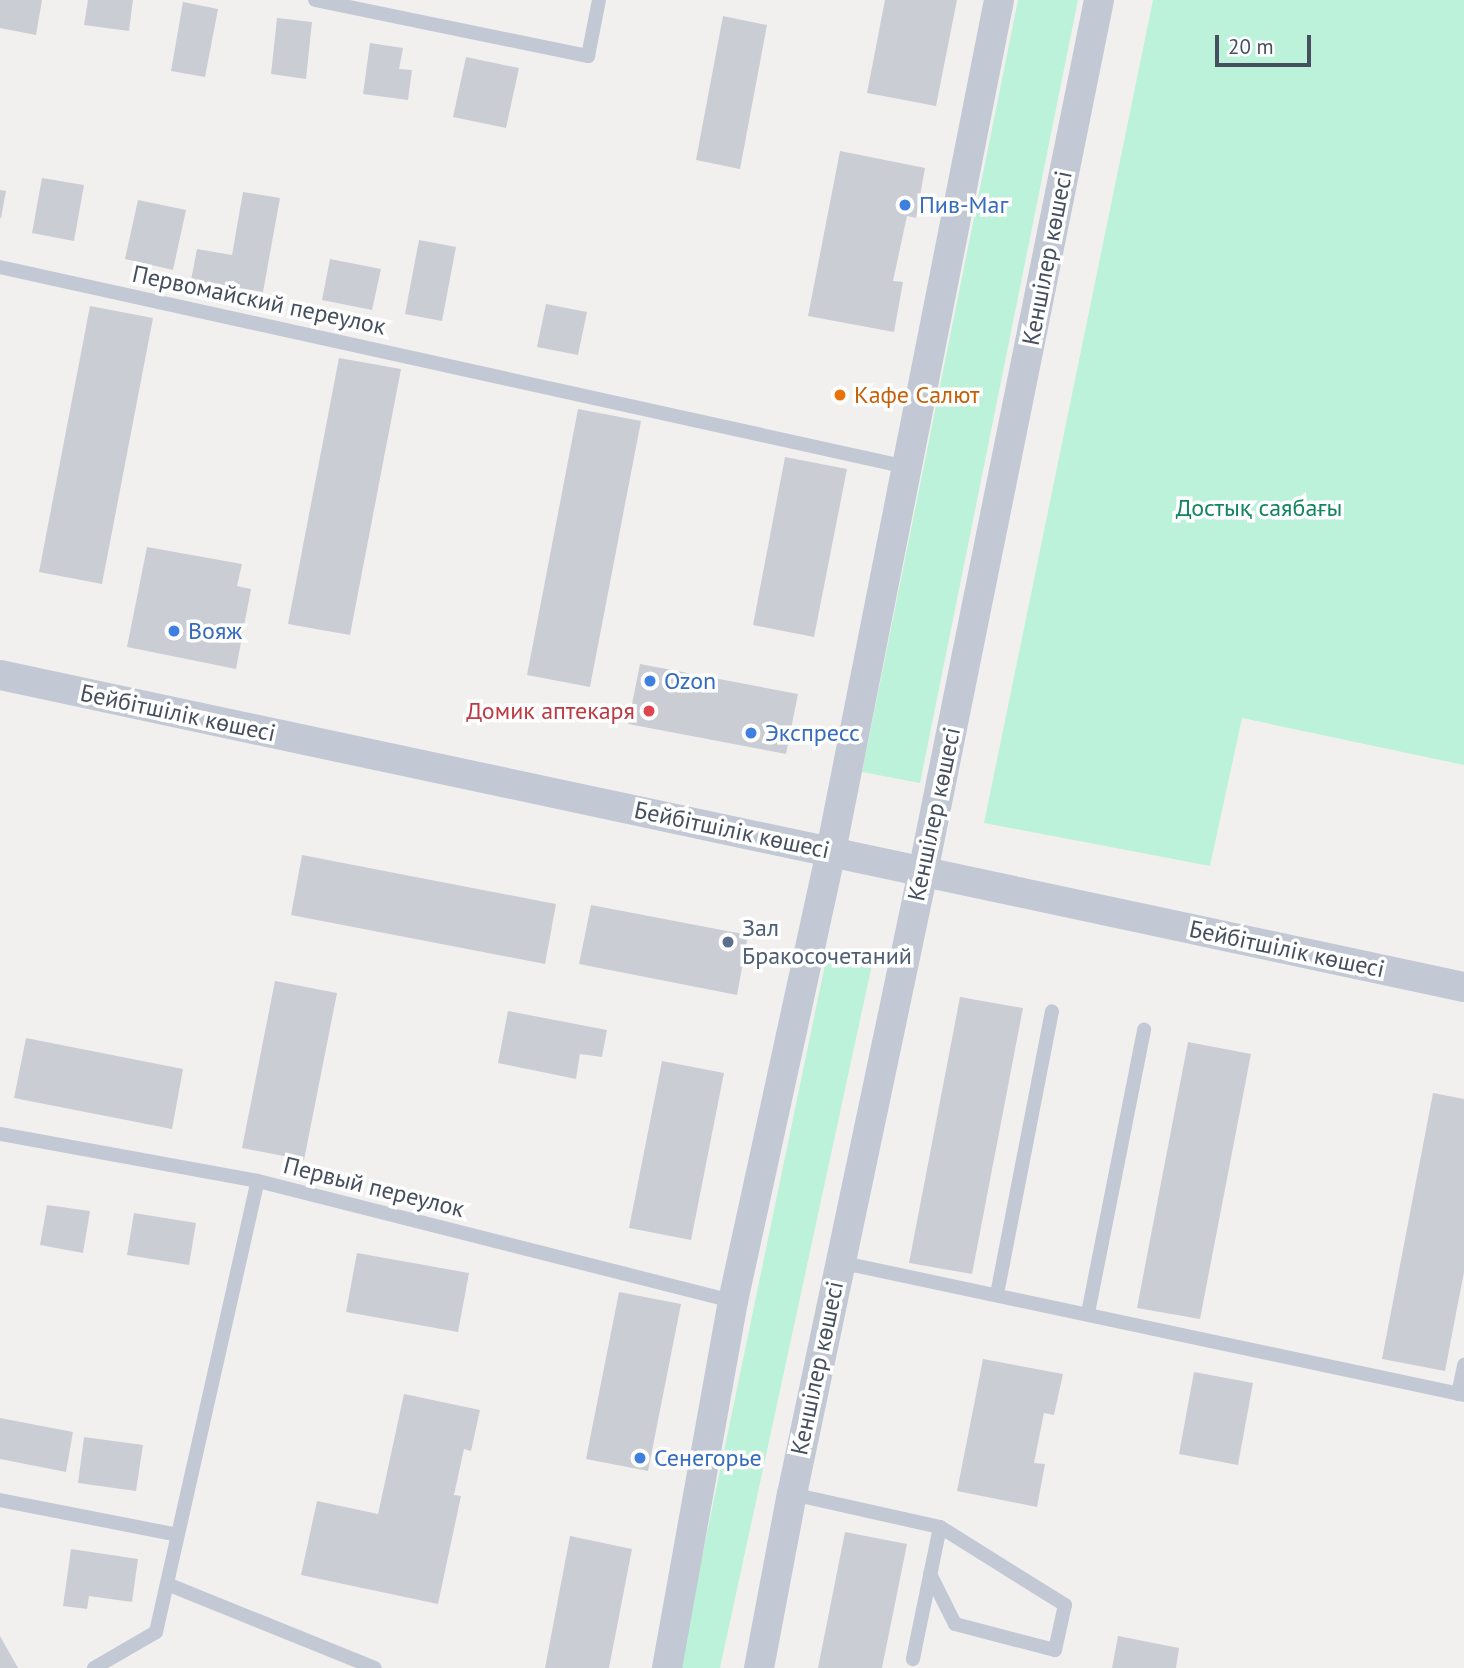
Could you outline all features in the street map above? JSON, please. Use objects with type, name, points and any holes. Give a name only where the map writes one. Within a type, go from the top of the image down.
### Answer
[{"type":"street","points":[[667,1668],[733,1301],[831,851],[999,0]]},
{"type":"street","name":"Кеншілер көшесі","points":[[759,1668],[839,1262],[923,872],[1099,0]]},
{"type":"street","name":"Бейбітшілік көшесі","points":[[0,675],[1464,988]]},
{"type":"lane","points":[[315,0],[588,56],[599,0]]},
{"type":"lane","name":"Первомайский переулок","points":[[0,267],[907,467]]},
{"type":"lane","points":[[997,1294],[1052,1011]]},
{"type":"lane","points":[[1088,1313],[1144,1029]]},
{"type":"lane","name":"Первый переулок","points":[[0,1134],[258,1181],[733,1301]]},
{"type":"lane","points":[[94,1668],[156,1632],[258,1181]]},
{"type":"lane","points":[[839,1262],[1461,1394],[1464,1365]]},
{"type":"lane","points":[[792,1494],[940,1527],[1065,1605],[1055,1650],[955,1624],[930,1574]]},
{"type":"lane","points":[[0,1500],[178,1535]]},
{"type":"lane","points":[[913,1660],[940,1527]]},
{"type":"lane","points":[[167,1584],[375,1668]]},
{"type":"green space","points":[[1018,0],[1078,0],[920,783],[862,772]]},
{"type":"green space","name":"Достық саябағы","points":[[1153,0],[1464,0],[1464,765],[1242,718],[1210,866],[984,823]]},
{"type":"green space","points":[[828,950],[873,960],[720,1668],[679,1668]]},
{"type":"building","points":[[0,0],[42,0],[36,35],[0,28]]},
{"type":"building","points":[[88,0],[133,0],[129,31],[84,25]]},
{"type":"building","points":[[885,0],[957,0],[936,106],[867,93]]},
{"type":"building","points":[[183,2],[218,9],[205,77],[171,71]]},
{"type":"building","points":[[723,16],[767,25],[740,169],[696,160]]},
{"type":"building","points":[[277,18],[312,22],[306,79],[271,74]]},
{"type":"building","points":[[370,43],[403,48],[399,69],[412,70],[408,100],[363,94]]},
{"type":"building","points":[[466,57],[519,68],[506,128],[453,117]]},
{"type":"building","points":[[840,151],[925,168],[916,218],[907,216],[893,281],[903,282],[894,332],[808,316]]},
{"type":"building","points":[[42,178],[84,185],[74,241],[32,233]]},
{"type":"building","points":[[0,190],[6,191],[1,218],[0,218]]},
{"type":"building","points":[[243,192],[280,198],[263,292],[191,280],[197,249],[232,255]]},
{"type":"building","points":[[138,200],[186,210],[173,270],[125,259]]},
{"type":"building","points":[[419,240],[456,247],[442,321],[405,314]]},
{"type":"building","points":[[330,259],[381,269],[372,310],[322,300]]},
{"type":"building","points":[[546,304],[587,312],[578,355],[537,347]]},
{"type":"building","points":[[90,306],[153,318],[102,584],[39,572]]},
{"type":"building","points":[[339,358],[401,369],[350,635],[288,624]]},
{"type":"building","points":[[578,409],[641,421],[590,687],[527,675]]},
{"type":"building","points":[[785,457],[847,469],[814,637],[753,625]]},
{"type":"building","points":[[147,547],[242,564],[237,586],[251,589],[236,669],[127,647]]},
{"type":"building","points":[[640,664],[798,694],[786,754],[628,724]]},
{"type":"building","points":[[302,855],[556,904],[545,964],[291,915]]},
{"type":"building","points":[[591,905],[748,935],[737,995],[579,964]]},
{"type":"building","points":[[275,981],[337,993],[304,1160],[242,1148]]},
{"type":"building","points":[[960,997],[1023,1008],[972,1274],[909,1263]]},
{"type":"building","points":[[508,1011],[607,1030],[602,1057],[580,1054],[576,1079],[498,1063]]},
{"type":"building","points":[[26,1038],[183,1069],[172,1129],[14,1098]]},
{"type":"building","points":[[1188,1042],[1251,1054],[1200,1319],[1137,1308]]},
{"type":"building","points":[[662,1061],[724,1073],[691,1240],[629,1228]]},
{"type":"building","points":[[1433,1093],[1464,1099],[1464,1272],[1445,1371],[1382,1359]]},
{"type":"building","points":[[47,1205],[90,1211],[83,1253],[40,1245]]},
{"type":"building","points":[[134,1213],[196,1223],[189,1265],[127,1255]]},
{"type":"building","points":[[357,1253],[469,1273],[458,1332],[346,1312]]},
{"type":"building","points":[[619,1292],[681,1304],[648,1471],[586,1459]]},
{"type":"building","points":[[983,1359],[1063,1374],[1054,1415],[1044,1413],[1034,1463],[1045,1464],[1037,1507],[957,1491]]},
{"type":"building","points":[[1194,1372],[1253,1383],[1238,1465],[1179,1454]]},
{"type":"building","points":[[404,1394],[480,1410],[471,1451],[464,1449],[454,1495],[461,1496],[438,1604],[301,1575],[317,1501],[378,1514]]},
{"type":"building","points":[[0,1418],[73,1432],[66,1472],[0,1459]]},
{"type":"building","points":[[84,1437],[143,1445],[136,1491],[78,1483]]},
{"type":"building","points":[[845,1532],[907,1544],[882,1668],[818,1668]]},
{"type":"building","points":[[570,1536],[632,1549],[609,1668],[545,1668]]},
{"type":"building","points":[[71,1549],[138,1559],[132,1602],[89,1596],[87,1609],[63,1606]]},
{"type":"building","points":[[0,1636],[18,1668],[0,1668]]},
{"type":"building","points":[[1118,1636],[1179,1648],[1176,1668],[1112,1668]]},
{"type":"place","name":"Пив-Маг","points":[[905,205]]},
{"type":"place","name":"Кафе Салют","points":[[840,395]]},
{"type":"place","name":"Вояж","points":[[174,631]]},
{"type":"place","name":"Ozon","points":[[650,681]]},
{"type":"place","name":"Домик аптекаря","points":[[649,711]]},
{"type":"place","name":"Экспресс","points":[[751,733]]},
{"type":"place","name":"Зал Бракосочетаний","points":[[728,942]]},
{"type":"place","name":"Сенегорье","points":[[640,1458]]}]
